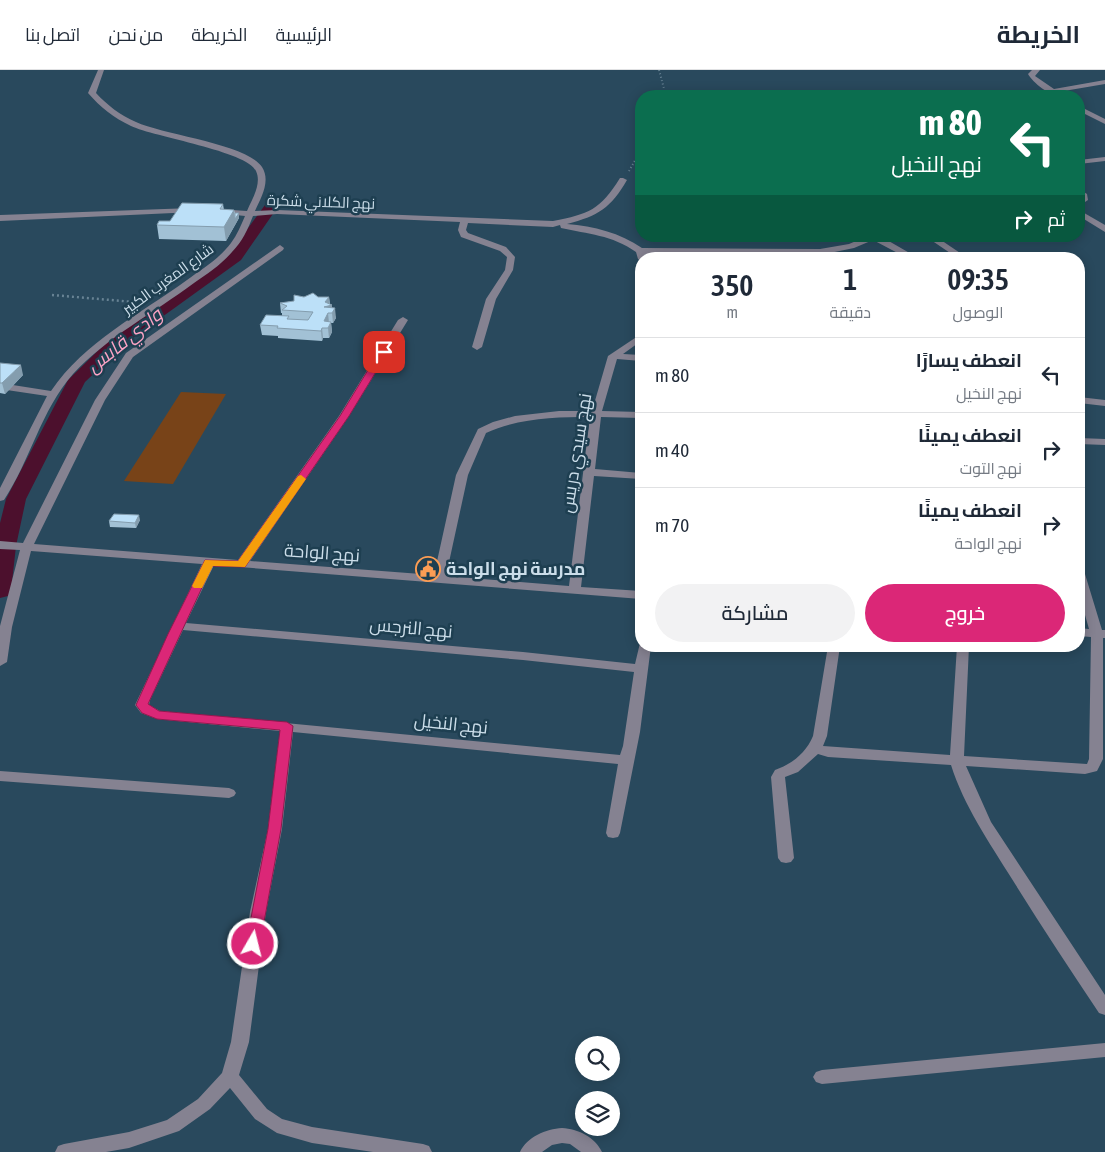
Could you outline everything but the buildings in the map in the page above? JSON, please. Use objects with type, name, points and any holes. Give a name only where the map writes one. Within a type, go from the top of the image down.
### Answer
[{"type":"street","name":"شارع المغرب الكبير","points":[[0,498],[21,461],[52,394],[70,372],[108,338],[212,266],[232,247],[242,232],[261,185],[261,173],[255,164],[227,151],[139,127],[104,108],[92,93],[101,70]]},
{"type":"street","points":[[1037,70],[1031,74],[1049,90]]},
{"type":"street","points":[[1063,90],[1105,82]]},
{"type":"street","points":[[1085,111],[1105,122]]},
{"type":"street","points":[[1085,161],[1105,158]]},
{"type":"street","name":"نهج الكلاني شكرة","points":[[212,210],[250,214],[278,212],[464,222],[554,224],[586,216],[608,205],[623,180]]},
{"type":"street","points":[[0,218],[202,210]]},
{"type":"street","points":[[1085,216],[1105,229]]},
{"type":"street","points":[[464,222],[462,230],[464,235],[503,249],[511,257],[509,270],[491,299],[477,346]]},
{"type":"street","points":[[554,224],[606,234],[632,245],[638,252]]},
{"type":"street","points":[[830,252],[862,242]]},
{"type":"street","points":[[884,242],[903,252]]},
{"type":"street","points":[[938,242],[954,252]]},
{"type":"street","points":[[0,662],[6,627],[26,548],[100,400],[129,355],[280,248]]},
{"type":"street","points":[[241,565],[344,416],[403,320]]},
{"type":"street","points":[[613,356],[635,341]]},
{"type":"street","points":[[613,356],[635,358]]},
{"type":"street","name":"نهج سيدي دريس","points":[[575,589],[596,413],[613,356]]},
{"type":"street","points":[[0,386],[52,394]]},
{"type":"street","points":[[1085,401],[1105,403]]},
{"type":"street","points":[[440,579],[462,475],[478,436],[489,426],[523,418],[596,413],[635,414]]},
{"type":"street","points":[[1085,441],[1105,442]]},
{"type":"street","points":[[589,472],[635,476]]},
{"type":"street","name":"نهج الواحة","points":[[0,545],[209,563],[635,594]]},
{"type":"street","points":[[179,626],[209,563]]},
{"type":"street","points":[[815,749],[828,752],[1085,770],[1092,768],[1096,759],[1101,634],[1085,590]]},
{"type":"street","name":"نهج النرجس","points":[[179,626],[523,656],[640,669]]},
{"type":"street","name":"نهج النخيل","points":[[179,626],[142,705],[146,710],[157,715],[626,760]]},
{"type":"street","points":[[1085,633],[1101,634]]},
{"type":"street","points":[[613,833],[626,760],[633,736],[640,669],[644,652]]},
{"type":"street","points":[[786,858],[778,777],[780,774],[793,769],[815,749],[820,736],[833,652]]},
{"type":"street","points":[[963,652],[957,760],[963,779],[984,823],[1060,942],[1105,1008]]},
{"type":"street","points":[[64,1152],[129,1140],[174,1126],[204,1104],[230,1076],[240,1042],[258,912],[275,829],[287,726]]},
{"type":"street","points":[[0,776],[229,793]]},
{"type":"street","points":[[822,1076],[1105,1050]]},
{"type":"street","points":[[230,1076],[261,1114],[277,1125],[312,1135],[423,1152]]},
{"type":"street","points":[[529,1152],[549,1138],[572,1136],[585,1143],[593,1152]]},
{"type":"path","points":[[659,70],[664,90]]},
{"type":"path","points":[[623,180],[635,160]]},
{"type":"path","points":[[52,295],[159,304]]},
{"type":"shaded area","points":[[181,392],[226,394],[173,484],[124,481]]},
{"type":"waterway","name":"وادي قابس","points":[[0,591],[5,546],[16,499],[77,380],[120,339],[235,257],[270,208]]},
{"type":"slow traffic","points":[[198,586],[209,563],[241,565],[301,479]]},
{"type":"place","name":"مدرسة نهج الواحة","points":[[428,569]]},
{"type":"route","points":[[253,944],[275,829],[287,726],[157,715],[146,710],[142,705],[143,700],[209,563],[241,565],[344,416],[384,352]]}]
